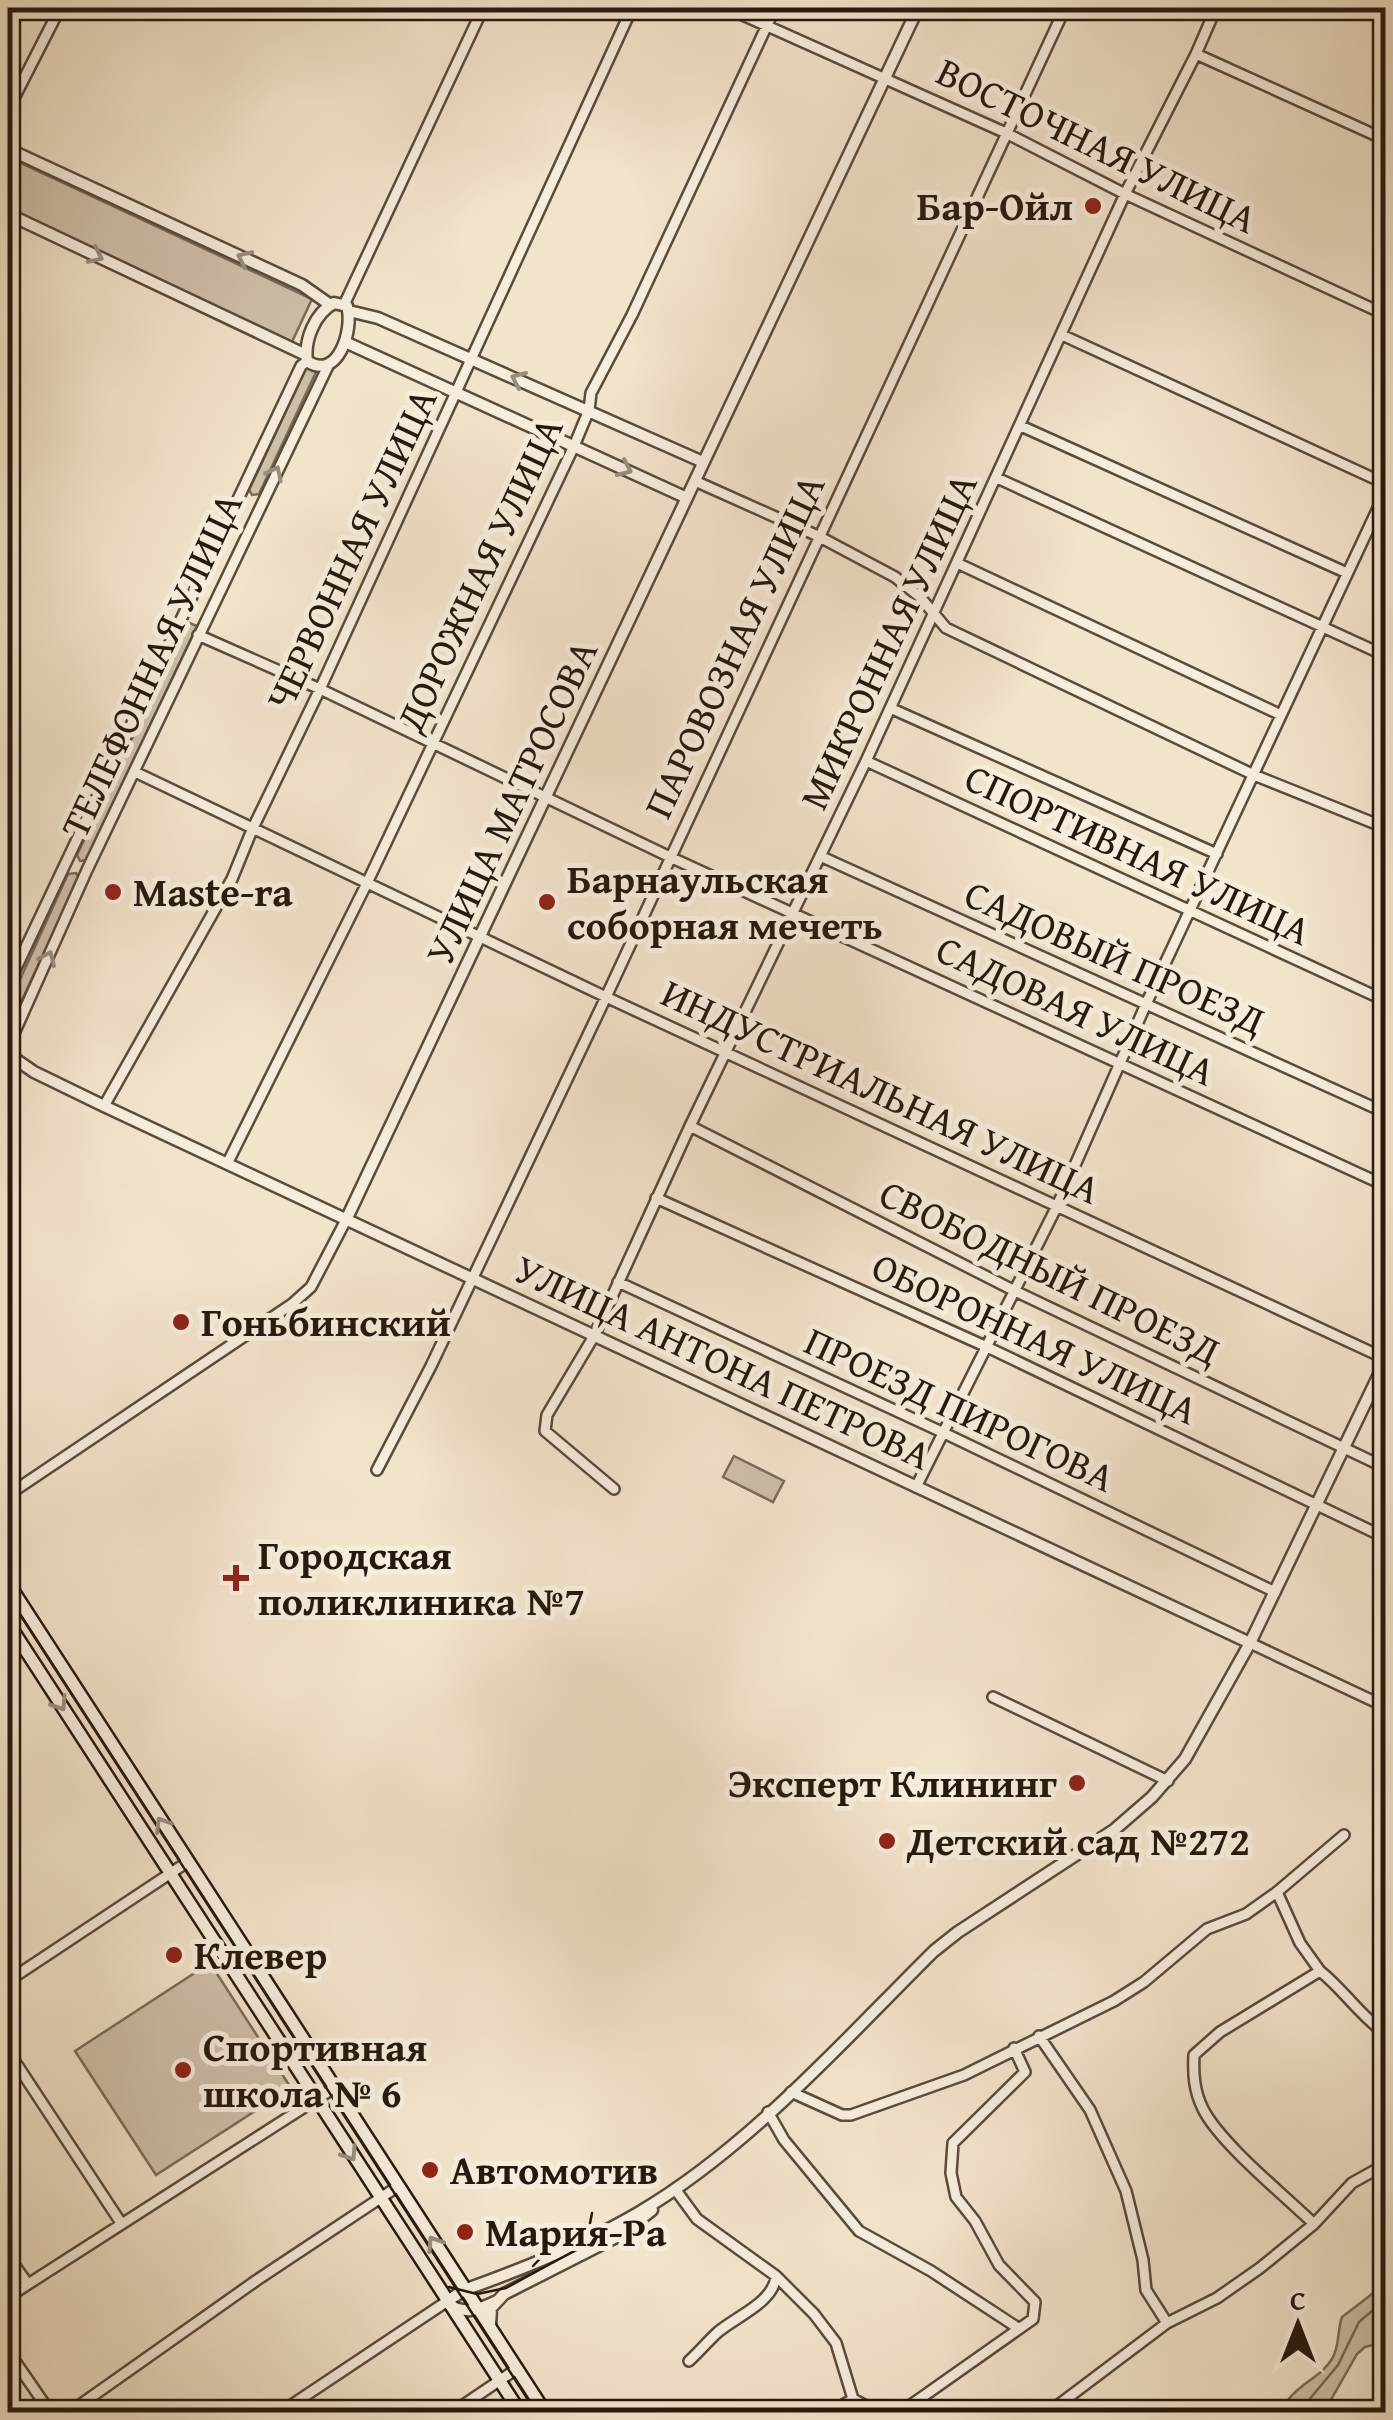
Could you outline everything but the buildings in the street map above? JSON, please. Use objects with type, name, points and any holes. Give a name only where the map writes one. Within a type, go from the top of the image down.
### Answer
[{"type":"main road","points":[[8,1583],[545,2412]]},
{"type":"main road","points":[[8,1622],[520,2412]]},
{"type":"street","points":[[8,110],[60,8]]},
{"type":"street","points":[[8,214],[307,358],[316,366],[328,366],[349,328],[347,308],[483,8]]},
{"type":"street","name":"ЧЕРВОННАЯ УЛИЦА","points":[[104,1106],[232,878],[632,8]]},
{"type":"street","name":"ВОСТОЧНАЯ УЛИЦА","points":[[727,8],[1006,133],[1125,194],[1386,315]]},
{"type":"street","name":"ДОРОЖНАЯ УЛИЦА","points":[[228,1162],[434,744],[574,446],[589,410],[591,393],[632,316],[774,8]]},
{"type":"street","name":"УЛИЦА МАТРОСОВА","points":[[8,1496],[292,1304],[311,1287],[481,936],[918,8]]},
{"type":"street","name":"ПАРОВОЗНАЯ УЛИЦА","points":[[377,1470],[606,997],[1064,8]]},
{"type":"street","name":"МИКРОННАЯ УЛИЦА","points":[[614,1489],[545,1431],[547,1415],[594,1336],[690,1126],[866,761],[1125,194],[1216,8]]},
{"type":"street","points":[[1196,54],[1386,140]]},
{"type":"street","points":[[8,149],[302,285],[330,304],[378,318],[703,462]]},
{"type":"street","points":[[307,358],[314,325],[330,304]]},
{"type":"street","points":[[916,1487],[1057,1206],[1146,1004],[1386,487],[1062,335]]},
{"type":"street","points":[[344,342],[687,498]]},
{"type":"street","name":"ТЕЛЕФОННАЯ УЛИЦА","points":[[8,985],[307,358]]},
{"type":"street","name":"ТЕЛЕФОННАЯ УЛИЦА","points":[[8,1047],[198,635],[328,366]]},
{"type":"street","points":[[1021,426],[1347,573]]},
{"type":"street","points":[[997,478],[1386,656]]},
{"type":"street","points":[[695,481],[818,536],[895,577],[946,628],[1254,775],[1386,828]]},
{"type":"street","points":[[957,564],[1280,715]]},
{"type":"street","name":"САДОВАЯ УЛИЦА","points":[[198,635],[1386,1186]]},
{"type":"street","points":[[890,708],[1217,854]]},
{"type":"street","name":"СПОРТИВНАЯ УЛИЦА","points":[[866,761],[1386,1001]]},
{"type":"street","name":"ИНДУСТРИАЛЬНАЯ УЛИЦА","points":[[135,772],[606,997],[1386,1360]]},
{"type":"street","name":"САДОВЫЙ ПРОЕЗД","points":[[820,856],[1386,1113]]},
{"type":"street","name":"УЛИЦА АНТОНА ПЕТРОВА","points":[[8,1054],[34,1072],[104,1106],[1386,1707]]},
{"type":"street","name":"УЛИЦА АНТОНА ПЕТРОВА","points":[[8,1064],[34,1072]]},
{"type":"street","name":"СВОБОДНЫЙ ПРОЕЗД","points":[[690,1126],[1016,1292],[1386,1468]]},
{"type":"street","name":"ОБОРОННАЯ УЛИЦА","points":[[656,1198],[987,1347],[1386,1538]]},
{"type":"street","name":"ПРОЕЗД ПИРОГОВА","points":[[618,1282],[1275,1592]]},
{"type":"street","points":[[446,2302],[461,2312],[477,2310],[620,2235],[768,2112],[934,1951],[1114,1830],[1168,1781],[1210,1719],[1250,1644],[1386,1360]]},
{"type":"street","points":[[993,1696],[1168,1781]]},
{"type":"street","points":[[78,1731],[96,1720]]},
{"type":"street","points":[[790,2092],[850,2115],[964,2075],[1114,2001],[1144,1982],[1207,1929],[1246,1914],[1277,1892],[1344,1835]]},
{"type":"street","points":[[8,1980],[186,1863]]},
{"type":"street","points":[[1277,1892],[1300,1942],[1320,1970],[1342,1988],[1368,2021],[1386,2034]]},
{"type":"street","points":[[1314,2224],[1239,2152],[1205,2112],[1192,2076],[1194,2054],[1220,2032],[1320,1970]]},
{"type":"street","points":[[1039,2036],[1090,2110],[1126,2191],[1146,2290],[1167,2322]]},
{"type":"street","points":[[901,2412],[1033,2320],[1035,2302],[999,2264],[952,2187],[953,2144],[1023,2077],[1024,2065],[1014,2048]]},
{"type":"street","points":[[8,2050],[121,2223]]},
{"type":"street","points":[[8,2297],[334,2088]]},
{"type":"street","points":[[768,2112],[784,2140],[860,2231],[1018,2328]]},
{"type":"street","points":[[1050,2412],[1167,2322],[1217,2298],[1260,2268],[1314,2224],[1352,2183],[1386,2164]]},
{"type":"street","points":[[70,2412],[398,2187]]},
{"type":"street","points":[[674,2189],[697,2219],[776,2276],[814,2314],[836,2343],[853,2399],[877,2412]]},
{"type":"street","points":[[281,2412],[464,2290],[599,2234],[674,2189]]},
{"type":"street","points":[[8,2256],[28,2284]]},
{"type":"street","points":[[689,2362],[720,2331],[767,2296],[775,2287],[776,2276]]},
{"type":"street","points":[[492,2334],[489,2316],[496,2301]]},
{"type":"street","points":[[8,2351],[50,2412]]},
{"type":"street","points":[[453,2412],[515,2370]]},
{"type":"street","points":[[1372,2412],[1386,2398]]},
{"type":"street","points":[[831,2412],[853,2399]]},
{"type":"shaded area","points":[[8,157],[312,299],[291,344],[8,212]]},
{"type":"shaded area","points":[[309,367],[316,372],[259,494],[252,495],[249,490]]},
{"type":"shaded area","points":[[187,622],[197,626],[87,860],[80,861],[77,855]]},
{"type":"shaded area","points":[[76,873],[79,878],[8,1030],[8,1006],[68,874]]},
{"type":"shaded area","points":[[734,1456],[784,1481],[773,1502],[723,1477]]},
{"type":"shaded area","name":"Спортивная школа № 6","points":[[210,1963],[291,2088],[156,2175],[75,2051]]},
{"type":"shaded area","points":[[1385,2284],[1385,2342],[1365,2347],[1357,2354],[1324,2412],[1292,2412],[1288,2400],[1332,2359],[1342,2317]]},
{"type":"waterway","points":[[1299,2412],[1338,2365],[1359,2322],[1386,2299]]},
{"type":"tram line","points":[[8,1596],[536,2412]]},
{"type":"tram line","points":[[449,2287],[477,2294],[506,2288],[574,2251],[587,2239],[592,2213]]},
{"type":"tram line","points":[[533,2266],[550,2248],[552,2231]]},
{"type":"place","name":"Бар-Ойл","points":[[1093,206]]},
{"type":"place","name":"Maste-ra","points":[[113,892]]},
{"type":"place","name":"Барнаульская соборная мечеть","points":[[547,902]]},
{"type":"place","name":"Гоньбинский","points":[[181,1322]]},
{"type":"place","name":"Городская поликлиника №7","points":[[236,1578]]},
{"type":"place","name":"Эксперт Клининг","points":[[1077,1783]]},
{"type":"place","name":"Детский сад №272","points":[[887,1841]]},
{"type":"place","name":"Клевер","points":[[174,1955]]},
{"type":"place","name":"Спортивная школа № 6","points":[[183,2070]]},
{"type":"place","name":"Автомотив","points":[[430,2170]]},
{"type":"place","name":"Мария-Ра","points":[[465,2232]]}]
